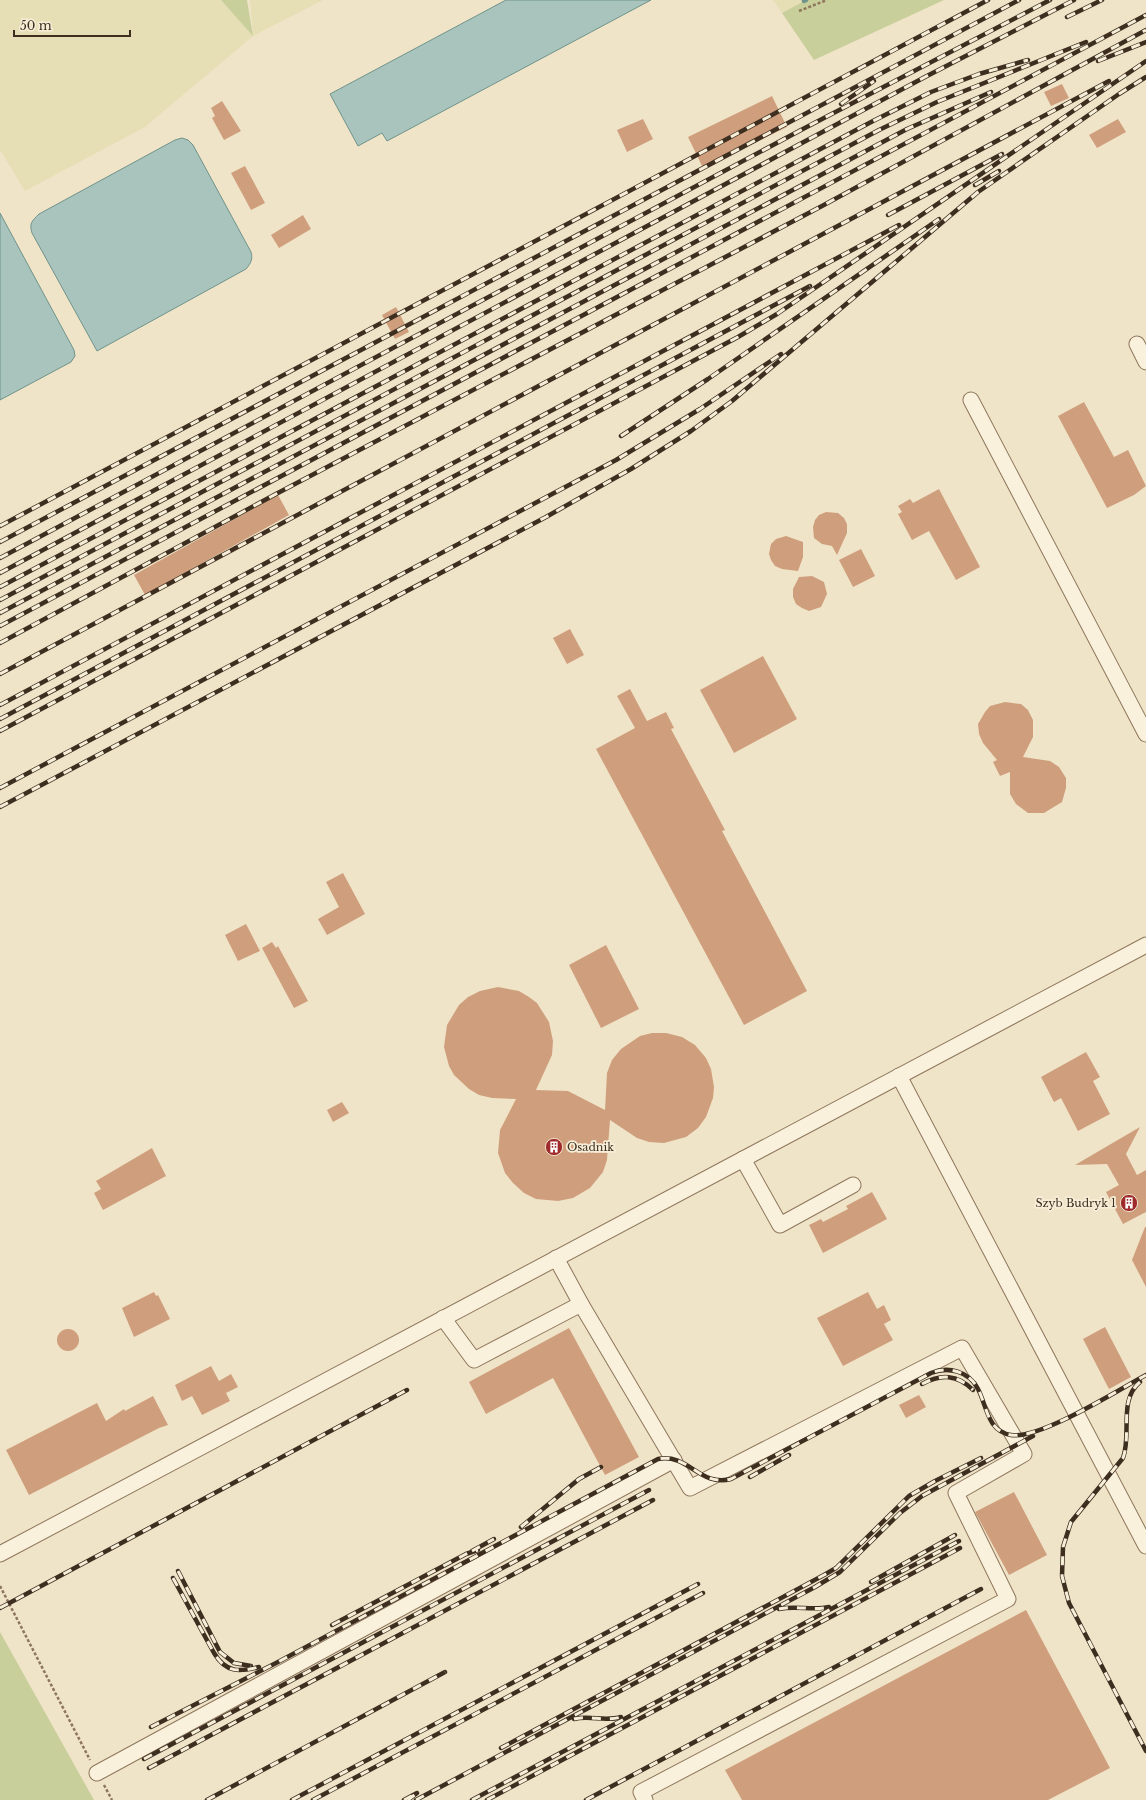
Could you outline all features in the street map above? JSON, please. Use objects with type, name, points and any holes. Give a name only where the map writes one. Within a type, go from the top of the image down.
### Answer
[{"type":"lane","points":[[1137,344],[1146,362]]},
{"type":"lane","points":[[971,400],[1146,734]]},
{"type":"lane","points":[[0,1554],[1146,945]]},
{"type":"lane","points":[[899,1076],[1146,1546]]},
{"type":"lane","points":[[743,1159],[780,1225],[853,1184]]},
{"type":"lane","points":[[556,1258],[581,1304],[690,1488],[962,1348],[1024,1454],[956,1493],[1008,1599],[641,1792],[645,1800]]},
{"type":"lane","points":[[443,1318],[474,1360],[581,1304]]},
{"type":"lane","points":[[96,1773],[674,1460]]},
{"type":"path","points":[[799,11],[827,0]]},
{"type":"path","points":[[0,1586],[96,1773],[112,1800]]},
{"type":"shaded area","points":[[0,0],[221,0],[253,35],[250,0],[323,0],[253,36],[145,127],[25,191],[0,150]]},
{"type":"shaded area","points":[[773,0],[805,0],[782,13]]},
{"type":"green space","points":[[221,0],[247,0],[253,36]]},
{"type":"green space","points":[[806,0],[944,0],[814,60],[782,13]]},
{"type":"green space","points":[[0,1632],[94,1800],[0,1800]]},
{"type":"water","points":[[506,0],[651,0],[387,141],[382,133],[358,146],[330,94]]},
{"type":"water","points":[[182,138],[188,140],[193,145],[251,252],[251,261],[246,269],[97,351],[32,233],[32,222],[39,214],[175,140]]},
{"type":"water","points":[[0,213],[74,350],[75,356],[71,362],[0,400]]},
{"type":"building","points":[[1062,84],[1069,98],[1051,106],[1044,92]]},
{"type":"building","points":[[772,96],[787,127],[703,168],[688,137]]},
{"type":"building","points":[[222,101],[241,131],[224,140],[212,118],[215,116],[211,108]]},
{"type":"building","points":[[643,119],[653,139],[627,152],[617,130]]},
{"type":"building","points":[[1118,119],[1126,132],[1097,148],[1089,135]]},
{"type":"building","points":[[245,166],[265,203],[251,210],[231,173]]},
{"type":"building","points":[[303,215],[311,229],[279,248],[271,235]]},
{"type":"building","points":[[396,307],[409,332],[395,339],[382,315]]},
{"type":"building","points":[[1084,402],[1114,457],[1128,450],[1146,486],[1134,495],[1107,508],[1058,416]]},
{"type":"building","points":[[939,489],[980,567],[956,580],[929,531],[912,540],[898,514],[902,512],[898,506],[910,499],[913,503]]},
{"type":"building","points":[[278,495],[289,515],[145,595],[134,575]]},
{"type":"building","points":[[826,512],[838,513],[844,518],[847,524],[847,533],[837,555],[832,546],[822,544],[814,538],[813,527],[815,520],[819,515]]},
{"type":"building","points":[[786,536],[803,542],[803,557],[798,571],[782,569],[775,566],[771,560],[769,554],[771,544],[776,539]]},
{"type":"building","points":[[861,549],[875,576],[853,587],[839,560]]},
{"type":"building","points":[[812,576],[824,582],[827,594],[821,607],[809,611],[796,604],[793,597],[793,589],[799,577]]},
{"type":"building","points":[[570,629],[584,655],[567,664],[553,638]]},
{"type":"building","points":[[763,656],[797,719],[734,753],[700,690]]},
{"type":"building","points":[[630,689],[647,721],[666,712],[674,728],[671,729],[725,830],[722,831],[807,991],[744,1025],[596,749],[635,728],[617,696]]},
{"type":"building","points":[[1005,702],[1021,704],[1028,710],[1033,720],[1033,737],[1023,757],[1050,761],[1059,767],[1066,778],[1066,788],[1062,802],[1044,813],[1028,813],[1016,804],[1010,794],[1010,772],[1000,776],[993,762],[997,760],[983,743],[979,734],[978,724],[985,712],[990,706]]},
{"type":"building","points":[[343,873],[365,914],[327,935],[318,919],[339,907],[326,882]]},
{"type":"building","points":[[246,924],[260,951],[238,961],[225,935]]},
{"type":"building","points":[[272,942],[276,948],[278,946],[308,1001],[294,1008],[262,948]]},
{"type":"building","points":[[606,945],[639,1009],[601,1028],[569,965]]},
{"type":"building","points":[[498,987],[519,991],[529,997],[537,1003],[549,1022],[553,1041],[552,1055],[536,1090],[568,1091],[605,1110],[607,1073],[612,1060],[621,1049],[640,1036],[652,1033],[666,1033],[682,1037],[695,1045],[706,1058],[711,1069],[714,1087],[713,1098],[706,1117],[698,1128],[686,1137],[664,1143],[649,1142],[637,1138],[610,1120],[607,1160],[603,1172],[590,1188],[573,1198],[558,1201],[536,1199],[524,1193],[505,1173],[498,1153],[500,1130],[516,1099],[492,1098],[479,1095],[469,1089],[454,1075],[449,1066],[444,1047],[447,1025],[459,1005],[468,997],[480,991]]},
{"type":"building","points":[[1086,1052],[1100,1077],[1093,1081],[1110,1114],[1078,1131],[1061,1098],[1054,1102],[1041,1077]]},
{"type":"building","points":[[342,1102],[349,1113],[333,1122],[327,1110]]},
{"type":"building","points":[[1140,1127],[1126,1154],[1137,1175],[1146,1170],[1146,1212],[1123,1224],[1106,1192],[1119,1185],[1107,1164],[1075,1165]]},
{"type":"building","points":[[152,1148],[166,1176],[103,1210],[94,1193],[101,1189],[96,1181]]},
{"type":"building","points":[[872,1192],[887,1219],[823,1253],[809,1225],[821,1219],[823,1222],[848,1209],[846,1206]]},
{"type":"building","points":[[1146,1227],[1146,1287],[1132,1260]]},
{"type":"building","points":[[154,1292],[156,1296],[158,1295],[170,1319],[134,1337],[122,1308]]},
{"type":"building","points":[[868,1292],[877,1309],[884,1305],[891,1320],[884,1324],[893,1340],[843,1366],[817,1318]]},
{"type":"building","points":[[1105,1327],[1131,1377],[1109,1389],[1083,1339]]},
{"type":"building","points":[[569,1328],[639,1457],[605,1475],[553,1378],[486,1414],[469,1382]]},
{"type":"building","points":[[68,1329],[76,1332],[79,1340],[76,1348],[68,1351],[60,1348],[57,1340],[60,1332]]},
{"type":"building","points":[[211,1366],[219,1381],[231,1374],[238,1387],[226,1393],[230,1401],[202,1415],[192,1396],[182,1401],[175,1385]]},
{"type":"building","points":[[919,1395],[926,1407],[906,1418],[899,1405]]},
{"type":"building","points":[[153,1396],[168,1425],[159,1428],[29,1495],[6,1450],[97,1403],[106,1421],[124,1409],[125,1411]]},
{"type":"building","points":[[1014,1492],[1047,1555],[1009,1575],[975,1512]]},
{"type":"building","points":[[1026,1610],[1110,1768],[1048,1800],[742,1800],[725,1770]]},
{"type":"railway","points":[[0,526],[988,0]]},
{"type":"railway","points":[[0,542],[1019,0]]},
{"type":"railway","points":[[0,558],[801,130],[1050,0]]},
{"type":"railway","points":[[0,573],[925,77],[1074,0]]},
{"type":"railway","points":[[1067,17],[1102,0]]},
{"type":"railway","points":[[0,626],[1146,15]]},
{"type":"railway","points":[[0,643],[276,494],[822,206],[1146,30]]},
{"type":"railway","points":[[0,600],[879,130],[937,102],[1086,42]]},
{"type":"railway","points":[[1098,61],[1146,42]]},
{"type":"railway","points":[[0,587],[873,121],[931,92],[979,74],[1028,60]]},
{"type":"railway","points":[[0,731],[738,337],[777,314],[1146,61]]},
{"type":"railway","points":[[0,807],[546,517],[631,469],[691,431],[732,401],[978,192],[1119,94],[1146,77]]},
{"type":"railway","points":[[841,104],[874,81]]},
{"type":"railway","points":[[0,674],[1109,81]]},
{"type":"railway","points":[[0,613],[907,129],[991,92]]},
{"type":"railway","points":[[888,215],[1002,154]]},
{"type":"railway","points":[[975,185],[999,171]]},
{"type":"railway","points":[[621,436],[708,379],[939,219]]},
{"type":"railway","points":[[0,705],[899,225]]},
{"type":"railway","points":[[0,719],[810,286]]},
{"type":"railway","points":[[0,788],[616,460],[700,409],[781,354]]},
{"type":"railway","points":[[151,1727],[278,1662],[658,1459],[669,1458],[678,1461],[710,1478],[720,1480],[731,1479],[931,1373],[938,1371],[951,1370],[964,1374],[969,1378],[978,1389],[992,1423],[1003,1433],[1011,1435],[1024,1434],[1040,1430],[1059,1422],[1146,1375]]},
{"type":"railway","points":[[922,1384],[936,1378],[949,1377],[961,1381],[973,1390]]},
{"type":"railway","points":[[1140,1382],[1133,1389],[1129,1398],[1123,1458],[1071,1522],[1063,1547],[1062,1576],[1069,1603],[1146,1751]]},
{"type":"railway","points":[[0,1608],[407,1390]]},
{"type":"railway","points":[[416,1800],[815,1587],[840,1572],[900,1513],[922,1496],[1033,1436]]},
{"type":"railway","points":[[750,1477],[789,1455]]},
{"type":"railway","points":[[501,1748],[836,1568],[909,1496],[981,1458]]},
{"type":"railway","points":[[521,1527],[579,1479],[601,1467]]},
{"type":"railway","points":[[144,1759],[649,1490]]},
{"type":"railway","points":[[149,1768],[653,1500]]},
{"type":"railway","points":[[871,1582],[955,1535]]},
{"type":"railway","points":[[472,1551],[494,1539]]},
{"type":"railway","points":[[472,1800],[959,1541]]},
{"type":"railway","points":[[487,1800],[960,1548]]},
{"type":"railway","points":[[332,1625],[466,1554],[478,1550]]},
{"type":"railway","points":[[178,1571],[220,1652],[234,1663],[251,1666]]},
{"type":"railway","points":[[173,1578],[219,1660],[228,1668],[239,1670],[259,1667]]},
{"type":"railway","points":[[292,1800],[698,1584]]},
{"type":"railway","points":[[586,1800],[981,1589]]},
{"type":"railway","points":[[313,1800],[703,1593]]},
{"type":"railway","points":[[779,1609],[829,1607]]},
{"type":"railway","points":[[207,1800],[445,1672]]},
{"type":"railway","points":[[574,1719],[609,1719],[621,1717]]},
{"type":"railway","points":[[404,1800],[417,1793],[408,1800]]},
{"type":"place","name":"Osadnik","points":[[554,1147]]},
{"type":"place","name":"Szyb Budryk 1","points":[[1129,1203]]}]
